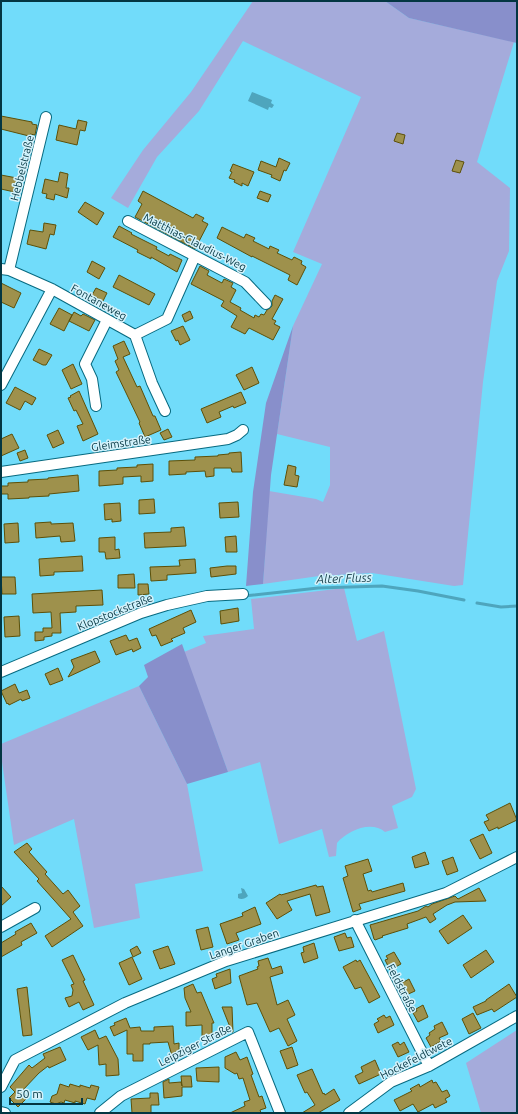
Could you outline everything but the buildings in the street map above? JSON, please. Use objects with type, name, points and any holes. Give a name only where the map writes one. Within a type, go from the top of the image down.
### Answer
[{"type":"street","name":"Hebbelstraße","points":[[46,117],[5,270],[52,289]]},
{"type":"street","name":"Matthias-Claudius-Weg","points":[[128,221],[245,282],[266,304]]},
{"type":"street","points":[[165,411],[152,383],[135,335],[167,319],[195,256]]},
{"type":"street","points":[[1,385],[52,289]]},
{"type":"street","name":"Fontaneweg","points":[[52,289],[135,335]]},
{"type":"street","points":[[96,406],[92,379],[85,364],[107,320]]},
{"type":"street","name":"Gleimstraße","points":[[1,472],[228,439],[237,435],[243,430]]},
{"type":"street","name":"Klopstockstraße","points":[[1,672],[140,613],[207,596],[244,594]]},
{"type":"street","name":"Langer Graben","points":[[1,1087],[15,1060],[125,1003],[226,961],[446,893],[517,857]]},
{"type":"street","points":[[1,927],[36,908]]},
{"type":"street","name":"Feldstraße","points":[[355,920],[429,1066]]},
{"type":"street","name":"Hockefeldtwete","points":[[349,1113],[391,1082],[429,1066],[517,1016]]},
{"type":"street","name":"Leipziger Straße","points":[[100,1113],[121,1096],[248,1032],[280,1113]]},
{"type":"street","points":[[1,1112],[5,1113]]},
{"type":"shaded area","points":[[253,1],[385,1],[409,18],[514,42],[477,162],[510,188],[509,251],[497,281],[483,382],[463,585],[454,586],[372,573],[319,576],[263,584],[269,491],[316,499],[323,502],[330,485],[330,447],[277,434],[293,326],[322,264],[293,252],[361,97],[243,41],[199,111],[157,157],[128,208],[111,198],[143,150],[191,92]]},
{"type":"shaded area","points":[[385,1],[517,1],[517,43],[409,18]]},
{"type":"shaded area","points":[[252,92],[272,100],[271,103],[274,105],[272,108],[269,107],[268,110],[248,101]]},
{"type":"shaded area","points":[[293,326],[271,475],[263,584],[246,586],[253,492],[266,403]]},
{"type":"shaded area","points":[[344,588],[357,641],[384,631],[416,789],[412,797],[392,806],[398,828],[385,832],[373,827],[360,828],[341,839],[337,843],[336,856],[329,857],[322,829],[279,844],[260,762],[228,772],[184,652],[206,643],[203,636],[254,629],[251,599]]},
{"type":"shaded area","points":[[182,644],[228,772],[187,784],[139,686],[148,677],[144,665]]},
{"type":"shaded area","points":[[139,686],[187,784],[203,871],[135,884],[140,918],[94,928],[74,819],[14,845],[1,755],[1,744]]},
{"type":"shaded area","points":[[241,888],[244,889],[248,896],[242,899],[238,898],[238,894],[242,893]]},
{"type":"shaded area","points":[[517,1030],[517,1113],[481,1113],[466,1063]]},
{"type":"waterway","name":"Alter Fluss","points":[[244,596],[318,588],[382,586],[464,600]]},
{"type":"waterway","points":[[477,603],[501,607],[517,606]]}]
